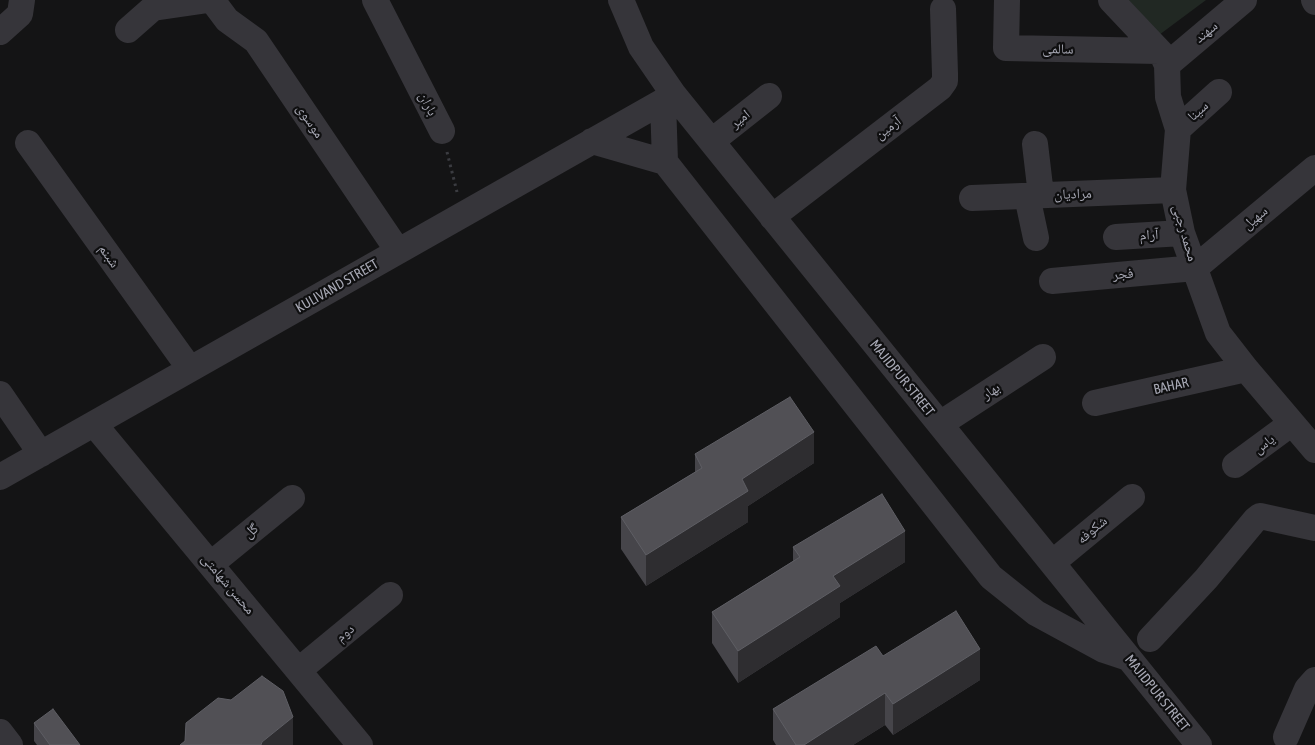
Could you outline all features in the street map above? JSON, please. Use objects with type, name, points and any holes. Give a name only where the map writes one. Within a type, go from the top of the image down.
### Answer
[{"type":"street","points":[[0,32],[20,14],[22,0]]},
{"type":"street","points":[[128,30],[153,8],[208,0]]},
{"type":"street","name":"موسوی","points":[[212,0],[227,20],[256,41],[398,251]]},
{"type":"street","name":"باران","points":[[375,0],[442,131]]},
{"type":"street","name":"MAJIDPUR STREET","points":[[621,0],[641,47],[668,98],[712,141],[1199,745]]},
{"type":"street","name":"سالمی","points":[[1007,0],[1006,48],[1163,58]]},
{"type":"street","points":[[1111,0],[1163,58]]},
{"type":"street","name":"سهند","points":[[1163,58],[1244,0]]},
{"type":"street","name":"آرمین","points":[[772,217],[940,88],[945,74],[943,9]]},
{"type":"street","name":"محمد رجبی","points":[[1163,58],[1168,97],[1178,129],[1173,190],[1182,233],[1218,333],[1315,450]]},
{"type":"street","name":"سینا","points":[[1178,129],[1219,92]]},
{"type":"street","name":"امیر","points":[[712,141],[769,96]]},
{"type":"street","points":[[664,162],[668,98]]},
{"type":"street","name":"KULIVAND STREET","points":[[0,477],[668,98]]},
{"type":"street","points":[[592,141],[664,162],[991,577],[1036,614],[1104,650],[1129,658]]},
{"type":"street","name":"شبنم","points":[[28,142],[190,369]]},
{"type":"street","points":[[1035,144],[1034,195],[1036,238]]},
{"type":"street","name":"سهیل","points":[[1195,268],[1315,168]]},
{"type":"street","name":"مرادیان","points":[[972,198],[1173,190]]},
{"type":"street","name":"آرام","points":[[1116,237],[1182,233]]},
{"type":"street","name":"فجر","points":[[1052,281],[1195,268]]},
{"type":"street","name":"بهار","points":[[940,424],[1043,357]]},
{"type":"street","name":"BAHAR","points":[[1095,403],[1246,369]]},
{"type":"street","points":[[0,394],[41,454]]},
{"type":"street","name":"یاس","points":[[1235,465],[1292,423]]},
{"type":"street","name":"محسن شهامتی","points":[[94,424],[360,745]]},
{"type":"street","name":"شکوفه","points":[[1052,563],[1132,497]]},
{"type":"street","name":"گل","points":[[211,564],[292,498]]},
{"type":"street","points":[[1150,640],[1260,516],[1315,528]]},
{"type":"street","name":"دوم","points":[[299,670],[390,595]]},
{"type":"street","points":[[1286,737],[1306,689],[1315,680]]},
{"type":"street","points":[[0,732],[10,745]]},
{"type":"path","name":"باران","points":[[442,131],[462,215]]},
{"type":"shaded area","points":[[1128,0],[1206,0],[1159,35]]},
{"type":"building","points":[[790,397],[814,432],[742,479],[748,491],[646,555],[621,517],[702,468],[695,454]]},
{"type":"building","points":[[882,494],[905,531],[833,576],[840,586],[738,651],[712,612],[800,557],[793,547]]},
{"type":"building","points":[[956,611],[980,649],[893,704],[885,693],[804,745],[796,745],[773,709],[876,646],[883,656]]},
{"type":"building","points":[[262,676],[283,691],[293,717],[262,742],[261,745],[180,745],[185,741],[186,723],[218,698],[231,700]]},
{"type":"building","points":[[53,709],[80,745],[50,745],[34,723]]}]
